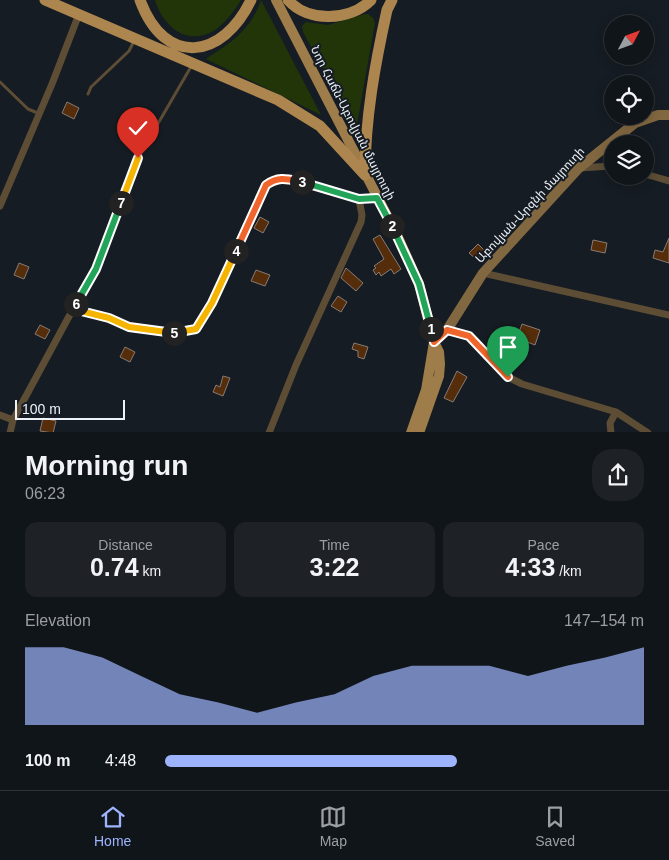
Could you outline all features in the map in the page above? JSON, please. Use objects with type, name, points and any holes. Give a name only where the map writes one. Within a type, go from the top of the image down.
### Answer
[{"type":"highway","points":[[45,0],[194,62],[278,100],[320,126],[365,175]]},
{"type":"highway","points":[[140,0],[151,24],[160,34],[178,46],[195,48],[203,47],[222,37],[239,20],[251,0]]},
{"type":"highway","points":[[288,0],[302,12],[326,17],[358,9],[372,0]]},
{"type":"highway","points":[[365,175],[365,142],[371,89],[386,18],[392,0]]},
{"type":"main road","name":"Նոր Հաճն-Աբովյան մայրուղի","points":[[276,0],[397,235],[419,284],[434,342],[439,352],[439,376],[419,432]]},
{"type":"main road","name":"Աբովյան-Արզնի մայրուղի","points":[[434,342],[447,330],[483,273],[579,168],[606,144],[635,123],[658,115],[669,114]]},
{"type":"main road","points":[[411,432],[426,390],[434,342]]},
{"type":"street","points":[[0,206],[40,114],[79,14]]},
{"type":"street","points":[[579,168],[604,166]]},
{"type":"street","points":[[654,177],[669,181]]},
{"type":"street","points":[[10,432],[13,420],[73,309],[109,318],[129,327],[171,334],[196,329],[212,303],[266,185],[274,179],[282,178],[317,185],[359,199],[377,198]]},
{"type":"street","points":[[269,432],[296,365],[361,222],[362,215],[359,199]]},
{"type":"street","points":[[483,273],[669,315]]},
{"type":"street","points":[[447,330],[469,336],[508,377],[522,384],[616,412],[648,432]]},
{"type":"street","points":[[610,432],[610,423],[616,412]]},
{"type":"street","points":[[0,415],[13,420]]},
{"type":"lane","points":[[88,94],[91,87],[130,51],[136,38]]},
{"type":"lane","points":[[73,309],[96,269],[138,158],[194,62]]},
{"type":"lane","points":[[0,82],[28,109],[40,114]]},
{"type":"green space","points":[[155,0],[241,0],[221,26],[210,33],[195,36],[180,33],[173,28],[162,15]]},
{"type":"green space","points":[[261,0],[321,115],[206,59],[232,41],[246,28],[252,20]]},
{"type":"green space","points":[[365,14],[373,18],[375,23],[356,130],[303,32],[302,26],[306,22],[328,25]]},
{"type":"building","points":[[67,102],[79,108],[74,119],[62,113]]},
{"type":"building","points":[[260,217],[269,222],[263,233],[254,228]]},
{"type":"building","points":[[380,235],[401,269],[394,274],[391,269],[381,276],[379,272],[376,275],[373,270],[376,268],[374,266],[384,259],[373,239]]},
{"type":"building","points":[[669,238],[669,263],[653,258],[655,250],[663,252]]},
{"type":"building","points":[[593,240],[607,243],[605,253],[591,250]]},
{"type":"building","points":[[478,244],[485,251],[477,260],[469,253]]},
{"type":"building","points":[[19,263],[29,267],[24,279],[14,275]]},
{"type":"building","points":[[346,268],[363,283],[356,291],[341,278]]},
{"type":"building","points":[[256,270],[270,275],[265,286],[251,281]]},
{"type":"building","points":[[338,296],[347,302],[341,312],[331,306]]},
{"type":"building","points":[[522,324],[540,330],[535,345],[517,338]]},
{"type":"building","points":[[40,325],[50,330],[45,339],[35,334]]},
{"type":"building","points":[[354,343],[368,347],[364,359],[358,357],[358,351],[352,349]]},
{"type":"building","points":[[125,347],[135,352],[130,362],[120,357]]},
{"type":"building","points":[[457,371],[467,377],[453,402],[444,398]]},
{"type":"building","points":[[223,376],[230,378],[223,396],[213,392],[216,385],[220,387]]},
{"type":"building","points":[[43,418],[56,421],[53,432],[40,431]]},
{"type":"route","points":[[138,158],[96,269],[73,309],[109,318],[129,327],[171,334],[196,329],[212,303],[260,195],[266,185],[274,179],[282,178],[317,185],[359,199],[377,198],[397,235],[419,284],[434,342],[447,330],[469,336],[508,377]]}]
